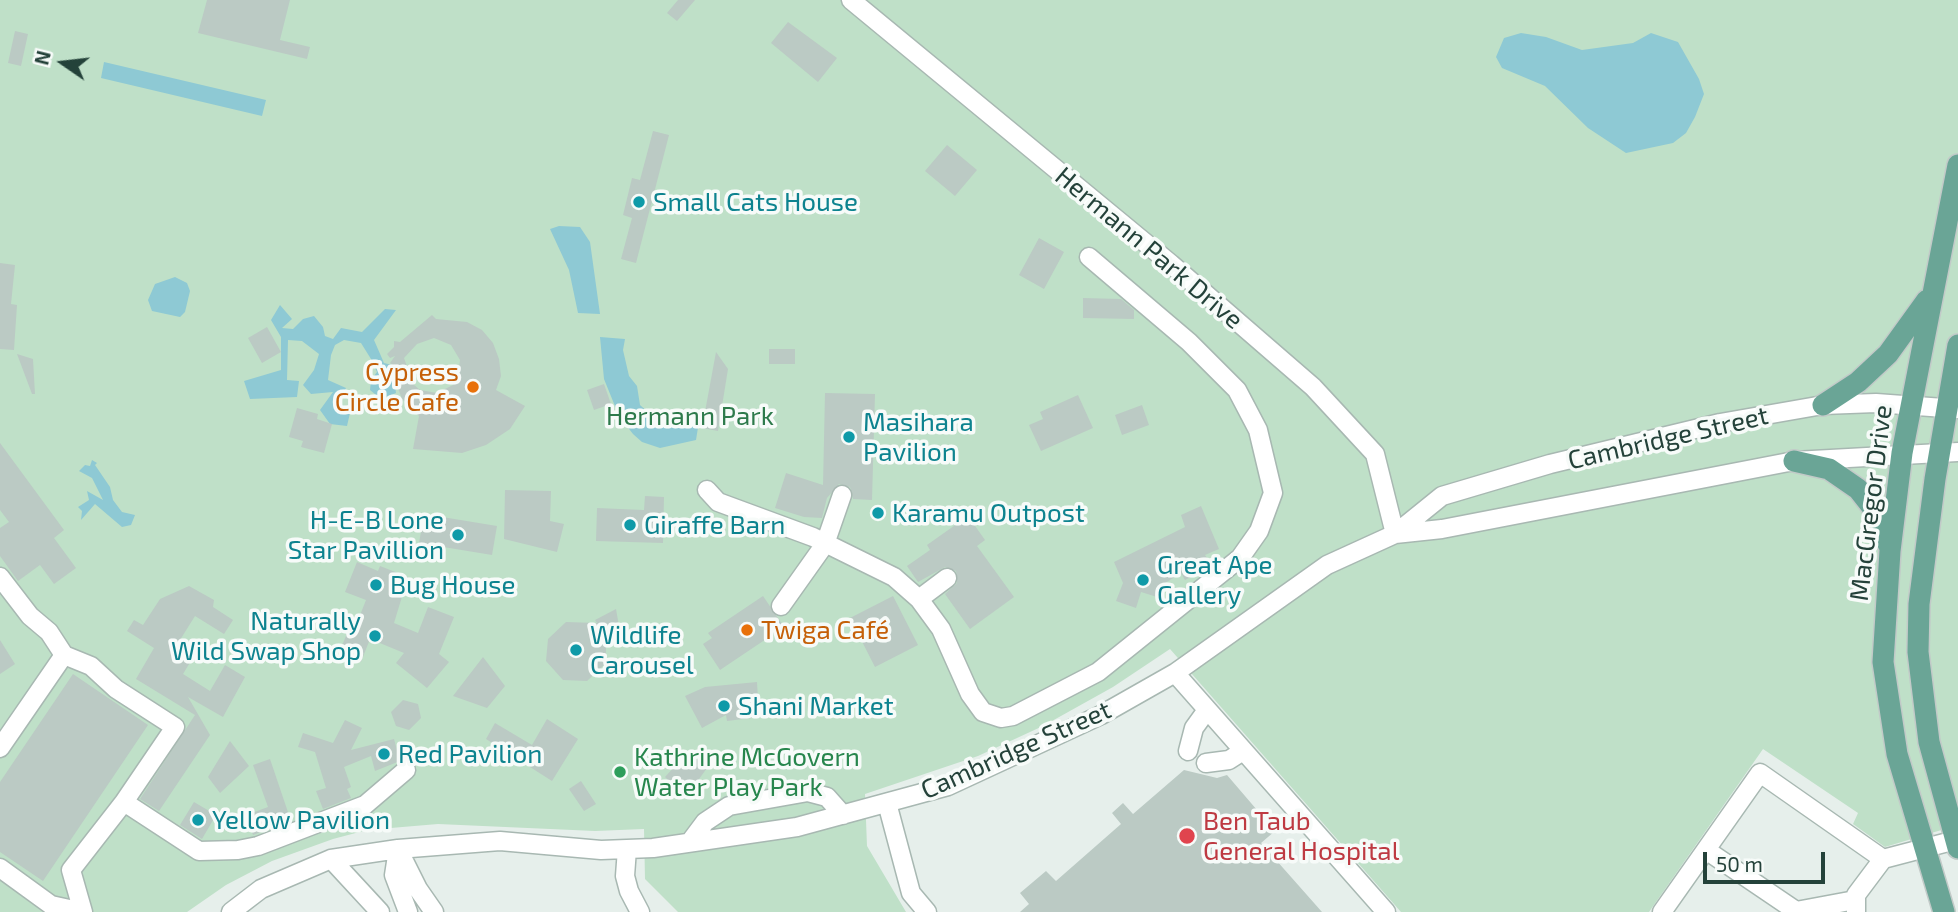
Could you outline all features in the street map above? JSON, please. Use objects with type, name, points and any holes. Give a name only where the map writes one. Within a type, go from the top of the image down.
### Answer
[{"type":"main road","name":"MacGregor Drive","points":[[1944,912],[1897,754],[1883,662],[1890,551],[1902,453],[1958,165]]},
{"type":"main road","points":[[1824,405],[1858,382],[1888,354],[1914,322],[1935,286]]},
{"type":"main road","points":[[1957,844],[1929,742],[1918,652],[1919,604],[1948,451],[1958,345]]},
{"type":"main road","points":[[1794,461],[1829,469],[1858,489],[1880,517],[1890,551]]},
{"type":"street","name":"Hermann Park Drive","points":[[850,0],[1171,264],[1313,387],[1375,454],[1395,534]]},
{"type":"street","points":[[707,490],[718,502],[825,544],[894,577],[919,599],[941,629],[970,694],[983,712],[1001,718],[1013,716],[1098,672],[1240,558],[1259,531],[1273,493],[1258,430],[1237,390],[1189,342],[1089,257]]},
{"type":"street","name":"Cambridge Street","points":[[231,912],[261,889],[331,859],[398,849],[500,841],[601,850],[690,842],[797,827],[948,786],[1101,715],[1175,673],[1327,565],[1395,534],[1442,496],[1550,464],[1720,423],[1824,405],[1952,408]]},
{"type":"street","name":"Cambridge Street","points":[[1395,534],[1442,529],[1794,461],[1948,451]]},
{"type":"street","points":[[781,606],[825,544],[842,495]]},
{"type":"street","points":[[0,577],[30,616],[49,632],[64,655],[91,666],[116,689],[175,727],[124,802],[71,870],[83,912],[51,905],[0,868]]},
{"type":"street","points":[[919,599],[947,579]]},
{"type":"street","points":[[2,739],[64,655]]},
{"type":"street","points":[[1175,673],[1386,912]]},
{"type":"street","points":[[1188,751],[1194,728],[1207,710]]},
{"type":"street","points":[[1206,763],[1229,760],[1243,751]]},
{"type":"street","points":[[124,802],[199,851],[238,850],[258,846],[365,806],[406,770]]},
{"type":"street","points":[[1662,912],[1760,773],[1883,859]]},
{"type":"street","points":[[690,842],[705,822],[729,806],[808,792],[827,797],[843,815]]},
{"type":"street","points":[[887,803],[899,859],[911,893],[926,912]]},
{"type":"street","points":[[1706,850],[1796,911],[1856,906],[1867,878],[1883,859],[1924,848],[1957,844]]},
{"type":"street","points":[[398,849],[394,875],[408,912]]},
{"type":"street","points":[[398,849],[418,889],[434,912]]},
{"type":"street","points":[[626,849],[625,876],[640,912]]},
{"type":"street","points":[[331,859],[380,912]]},
{"type":"green space","name":"Hermann Park","points":[[0,0],[1958,0],[1958,825],[1885,847],[1853,824],[1858,813],[1763,749],[1649,912],[1401,912],[1170,649],[1113,687],[1043,726],[978,756],[865,794],[867,846],[906,912],[678,912],[645,879],[644,829],[595,831],[438,824],[367,830],[333,839],[272,861],[226,885],[187,912],[0,912]]},
{"type":"water","points":[[1521,33],[1546,37],[1582,50],[1633,43],[1651,33],[1678,42],[1699,79],[1704,94],[1695,117],[1686,133],[1673,143],[1626,153],[1588,128],[1545,86],[1502,68],[1496,57],[1504,38]]},
{"type":"water","points":[[104,62],[266,100],[262,116],[101,78]]},
{"type":"water","points":[[559,226],[580,227],[590,242],[600,314],[578,313],[569,270],[550,229]]},
{"type":"water","points":[[175,277],[187,283],[190,291],[185,312],[180,317],[152,311],[148,300],[155,284]]},
{"type":"water","points":[[280,305],[292,319],[282,328],[293,329],[303,319],[314,316],[323,327],[325,336],[333,339],[341,328],[362,332],[385,309],[396,310],[374,340],[384,363],[392,365],[396,393],[381,399],[370,390],[371,380],[377,372],[371,359],[361,343],[344,340],[335,345],[331,355],[328,380],[346,388],[339,401],[350,413],[347,426],[330,424],[320,410],[333,392],[311,394],[303,385],[314,370],[319,354],[302,341],[288,340],[287,380],[299,381],[297,397],[250,399],[244,381],[281,370],[281,337],[271,320]]},
{"type":"water","points":[[600,337],[625,339],[623,350],[629,376],[637,386],[640,405],[653,417],[667,422],[700,415],[696,440],[660,448],[642,442],[633,434],[619,416],[604,379]]},
{"type":"water","points":[[92,460],[97,463],[95,465],[122,512],[135,515],[131,525],[122,527],[95,504],[81,520],[82,511],[78,507],[89,500],[87,491],[103,500],[92,478],[79,471],[85,465],[90,466]]},
{"type":"building","points":[[207,0],[290,0],[280,40],[310,47],[307,59],[198,33]]},
{"type":"building","points":[[678,0],[695,0],[677,21],[667,13]]},
{"type":"building","points":[[788,22],[837,58],[818,82],[771,43]]},
{"type":"building","points":[[15,31],[28,34],[21,66],[8,63]]},
{"type":"building","name":"Small Cats House","points":[[653,131],[669,135],[636,263],[621,259],[632,218],[623,215],[632,178],[640,180]]},
{"type":"building","points":[[947,145],[977,170],[955,196],[925,171]]},
{"type":"building","points":[[1039,238],[1064,252],[1044,289],[1019,275]]},
{"type":"building","points":[[0,263],[15,265],[11,304],[17,305],[14,350],[0,349]]},
{"type":"building","points":[[1083,298],[1121,299],[1134,310],[1134,319],[1083,318]]},
{"type":"building","name":"Cypress Circle Cafe","points":[[432,315],[436,319],[467,322],[482,330],[493,343],[501,376],[496,390],[525,406],[510,429],[486,445],[462,453],[413,449],[419,416],[402,399],[395,380],[395,367],[390,363],[395,356],[390,358],[387,354],[394,347],[394,341],[400,342]],"holes":[[[434,338],[451,345],[460,360],[458,377],[453,385],[437,393],[420,390],[413,384],[404,358],[417,344]]]},
{"type":"building","points":[[267,327],[281,352],[262,363],[248,338]]},
{"type":"building","points":[[769,349],[795,349],[795,364],[769,364]]},
{"type":"building","points":[[716,352],[728,369],[718,431],[702,428]]},
{"type":"building","points":[[17,354],[33,359],[35,394],[32,394]]},
{"type":"building","points":[[604,384],[611,404],[594,410],[587,390]]},
{"type":"building","name":"Masihara Pavilion","points":[[825,393],[875,394],[872,500],[853,499],[850,487],[839,484],[827,498],[822,518],[804,517],[775,508],[786,473],[823,485]]},
{"type":"building","points":[[1078,395],[1093,428],[1041,451],[1029,425],[1043,419],[1040,412]]},
{"type":"building","points":[[1142,405],[1149,425],[1122,435],[1115,415]]},
{"type":"building","points":[[297,408],[318,414],[317,419],[332,424],[324,453],[301,447],[303,441],[289,437]]},
{"type":"building","points":[[0,443],[64,530],[54,538],[76,568],[54,584],[40,565],[18,581],[0,556],[0,528],[9,522],[0,510]]},
{"type":"building","points":[[505,490],[551,491],[550,521],[564,524],[557,552],[504,539]]},
{"type":"building","name":"Giraffe Barn","points":[[645,496],[664,497],[663,543],[596,541],[597,508],[644,510]]},
{"type":"building","points":[[1201,506],[1219,549],[1205,555],[1212,566],[1185,580],[1181,573],[1162,585],[1157,597],[1141,592],[1136,608],[1116,601],[1123,583],[1114,562],[1185,527],[1181,515]]},
{"type":"building","name":"H-E-B Lone Star Pavillion","points":[[424,514],[497,526],[492,555],[419,543]]},
{"type":"building","points":[[968,516],[985,540],[977,546],[1014,597],[970,629],[945,594],[957,583],[956,571],[945,567],[918,582],[907,566],[930,550],[927,545]]},
{"type":"building","points":[[357,562],[378,571],[380,566],[408,577],[394,623],[418,633],[428,607],[454,617],[439,654],[449,662],[427,688],[396,663],[404,653],[370,639],[361,662],[339,653],[348,631],[353,633],[366,600],[345,592]]},
{"type":"building","points":[[189,586],[214,600],[213,607],[233,620],[224,634],[195,616],[180,640],[197,651],[183,674],[210,691],[225,665],[245,677],[223,717],[188,697],[210,735],[159,811],[140,799],[195,715],[136,679],[154,648],[127,631],[134,620],[143,625],[160,599]]},
{"type":"building","points":[[763,596],[784,627],[720,670],[703,644],[712,638],[708,633]]},
{"type":"building","points":[[893,596],[918,645],[875,667],[850,618]]},
{"type":"building","name":"Wildlife Carousel","points":[[616,609],[620,632],[606,641],[606,663],[587,681],[563,680],[546,661],[548,639],[566,622],[597,623],[595,620]]},
{"type":"building","points":[[0,640],[15,664],[0,674]]},
{"type":"building","points":[[483,657],[505,686],[487,708],[453,696]]},
{"type":"building","points":[[73,674],[148,725],[43,881],[0,852],[0,782]]},
{"type":"building","name":"Shani Market","points":[[757,682],[759,717],[727,721],[726,715],[702,728],[685,696],[705,687]]},
{"type":"building","points":[[403,700],[418,704],[421,718],[409,730],[396,726],[391,712]]},
{"type":"building","points":[[547,719],[578,739],[552,781],[486,739],[495,723],[532,745]]},
{"type":"building","points":[[345,720],[362,728],[351,750],[394,739],[400,761],[375,771],[371,756],[344,767],[351,787],[347,789],[351,798],[323,809],[316,791],[326,788],[315,752],[298,747],[303,733],[333,743]]},
{"type":"building","points":[[230,741],[249,766],[220,793],[208,777]]},
{"type":"building","points":[[688,752],[707,768],[694,786],[683,794],[665,777]]},
{"type":"building","points":[[270,759],[291,821],[253,835],[246,815],[268,807],[253,765]]},
{"type":"building","name":"Ben Taub General Hospital","points":[[1184,770],[1217,778],[1227,775],[1275,831],[1261,843],[1322,912],[1020,912],[1029,904],[1020,893],[1046,871],[1056,881],[1121,824],[1112,813],[1123,803],[1133,814]]},
{"type":"building","points":[[581,781],[596,804],[584,811],[569,789]]},
{"type":"building","name":"Yellow Pavilion","points":[[194,802],[216,815],[202,839],[180,825]]},
{"type":"place","name":"Small Cats House","points":[[639,202]]},
{"type":"place","name":"Cypress Circle Cafe","points":[[473,387]]},
{"type":"place","name":"Masihara Pavilion","points":[[849,437]]},
{"type":"place","name":"Karamu Outpost","points":[[878,513]]},
{"type":"place","name":"Giraffe Barn","points":[[630,525]]},
{"type":"place","name":"H-E-B Lone Star Pavillion","points":[[458,535]]},
{"type":"place","name":"Great Ape Gallery","points":[[1143,580]]},
{"type":"place","name":"Bug House","points":[[376,585]]},
{"type":"place","name":"Twiga Café","points":[[747,630]]},
{"type":"place","name":"Naturally Wild Swap Shop","points":[[375,636]]},
{"type":"place","name":"Wildlife Carousel","points":[[576,650]]},
{"type":"place","name":"Shani Market","points":[[724,706]]},
{"type":"place","name":"Red Pavilion","points":[[384,754]]},
{"type":"place","name":"Kathrine McGovern Water Play Park","points":[[620,772]]},
{"type":"place","name":"Yellow Pavilion","points":[[198,820]]},
{"type":"place","name":"Ben Taub General Hospital","points":[[1187,836]]}]
